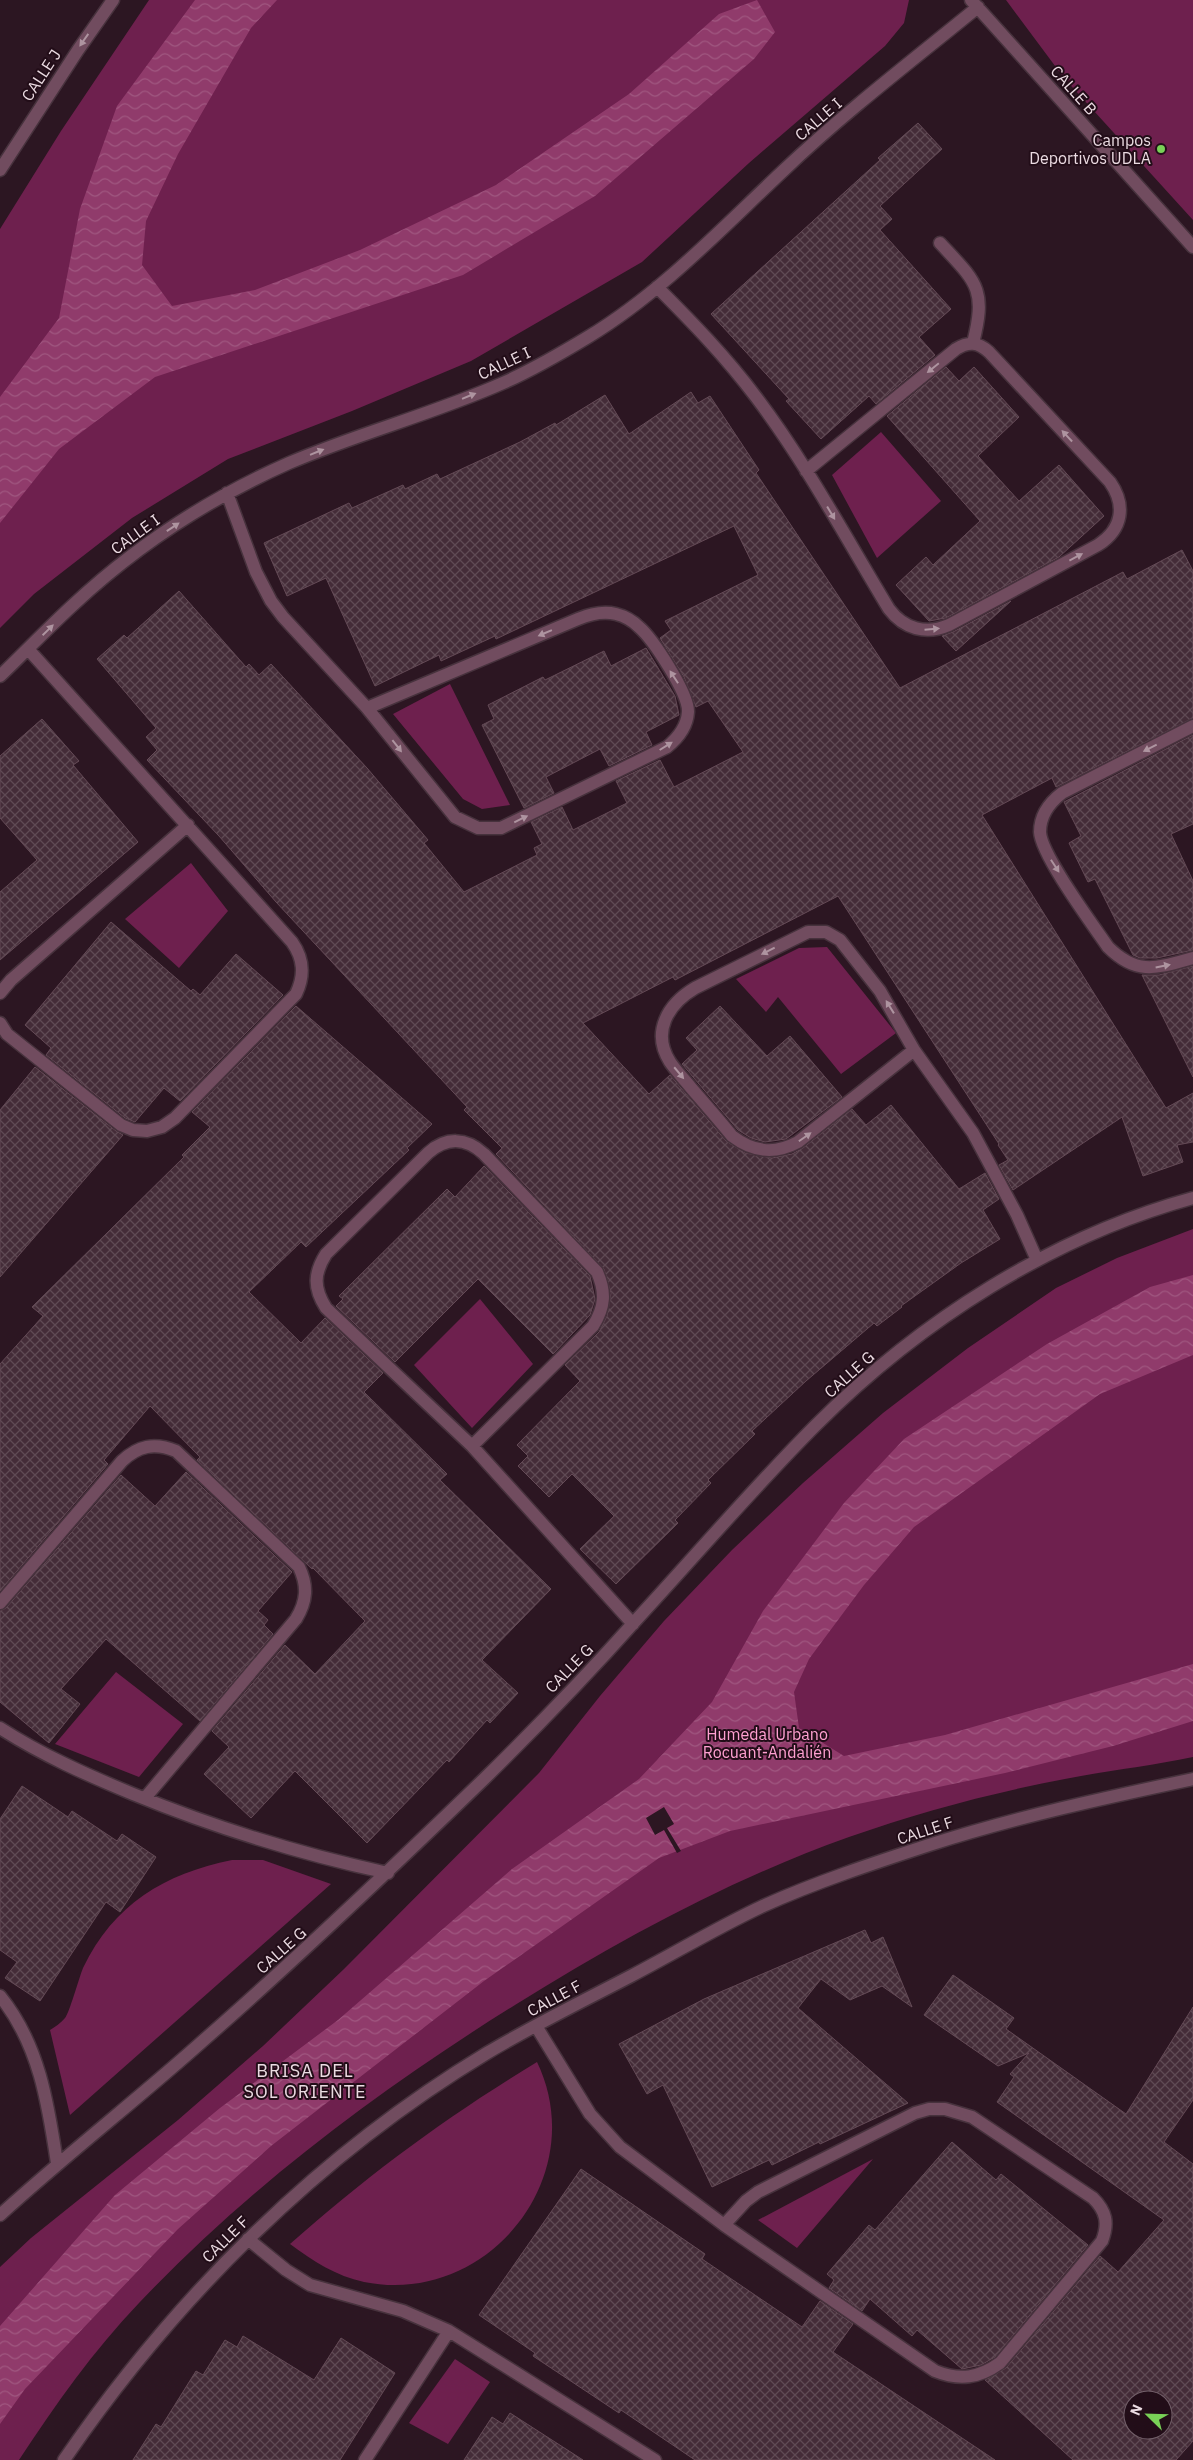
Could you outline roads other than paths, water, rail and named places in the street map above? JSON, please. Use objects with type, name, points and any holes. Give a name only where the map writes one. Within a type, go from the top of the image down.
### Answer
[{"type":"street","name":"CALLE J","points":[[0,170],[112,0]]},
{"type":"street","name":"CALLE B","points":[[974,4],[1193,247]]},
{"type":"street","name":"CALLE I","points":[[0,676],[74,603],[125,561],[175,525],[227,493],[287,464],[333,445],[450,404],[502,383],[553,358],[592,335],[657,286],[739,214],[826,132],[974,4]]},
{"type":"street","points":[[940,243],[967,273],[975,286],[980,315],[973,343]]},
{"type":"street","points":[[657,286],[698,328],[756,397],[806,472],[889,609],[896,618],[915,629],[938,629],[949,625],[1109,538],[1117,528],[1121,516],[1117,492],[990,352],[982,346],[973,343],[964,344],[956,349],[806,472]]},
{"type":"street","points":[[227,493],[256,572],[270,601],[367,708],[456,818],[472,826],[489,829],[512,823],[667,747],[682,732],[688,712],[684,692],[647,635],[627,618],[615,614],[602,613],[578,619],[367,708]]},
{"type":"street","points":[[0,1023],[7,1034],[108,1117],[133,1130],[147,1131],[162,1127],[175,1118],[288,1003],[301,984],[303,973],[298,951],[188,825],[77,706],[28,649]]},
{"type":"street","points":[[1193,726],[1062,793],[1045,810],[1040,832],[1046,852],[1108,947],[1119,958],[1132,965],[1146,969],[1193,958]]},
{"type":"street","points":[[0,993],[11,980],[188,825]]},
{"type":"street","points":[[914,1050],[798,1142],[788,1148],[766,1151],[742,1144],[732,1136],[670,1063],[662,1041],[662,1029],[665,1017],[681,997],[799,936],[817,931],[826,932],[840,940],[861,965],[898,1019],[914,1050],[973,1133],[1013,1207],[1037,1260]]},
{"type":"street","points":[[472,1446],[593,1326],[601,1314],[604,1293],[597,1272],[484,1154],[466,1142],[456,1140],[446,1142],[432,1149],[326,1254],[318,1267],[316,1283],[318,1296],[326,1308],[472,1446],[633,1624]]},
{"type":"street","name":"CALLE G","points":[[0,2215],[57,2163],[202,2042],[296,1959],[388,1873],[514,1749],[633,1624],[818,1423],[887,1362],[968,1301],[1037,1260],[1108,1227],[1193,1198]]},
{"type":"street","points":[[0,1603],[131,1452],[155,1445],[176,1451],[298,1567],[304,1578],[306,1589],[305,1600],[298,1614],[145,1798]]},
{"type":"street","points":[[0,1728],[63,1763],[210,1824],[277,1846],[388,1873]]},
{"type":"street","name":"CALLE F","points":[[64,2460],[149,2347],[187,2302],[248,2239],[308,2184],[370,2135],[478,2059],[536,2026],[763,1906],[845,1874],[928,1845],[1007,1822],[1193,1779]]},
{"type":"street","points":[[0,1996],[17,2016],[40,2075],[57,2163]]},
{"type":"street","points":[[536,2026],[574,2089],[604,2130],[640,2163],[724,2225],[935,2371],[950,2377],[966,2378],[978,2376],[1000,2363],[1102,2241],[1107,2230],[1106,2218],[1102,2207],[1093,2198],[972,2117],[945,2109],[929,2109],[915,2113],[758,2192],[746,2201],[724,2225]]},
{"type":"street","points":[[248,2239],[286,2270],[310,2285],[403,2311],[449,2332],[655,2460]]},
{"type":"street","points":[[365,2460],[449,2332]]},
{"type":"water","points":[[195,0],[277,0],[251,28],[178,154],[146,221],[142,265],[172,306],[255,290],[360,250],[496,185],[629,94],[719,14],[757,0],[775,32],[754,59],[595,196],[463,275],[155,377],[59,449],[0,523],[0,397],[59,318],[80,209],[117,106]]},
{"type":"water","name":"Humedal Urbano Rocuant-Andalién","points":[[1193,1275],[1193,1355],[1100,1394],[914,1527],[864,1585],[809,1659],[794,1692],[799,1728],[844,1756],[945,1735],[1193,1664],[1193,1721],[1113,1746],[1005,1773],[730,1831],[659,1858],[484,1981],[271,2146],[178,2229],[25,2389],[0,2424],[0,2326],[115,2195],[220,2108],[338,2020],[512,1869],[639,1779],[712,1702],[763,1611],[844,1503],[904,1439],[1047,1344],[1150,1287]]},
{"type":"place","name":"Campos Deportivos UDLA","points":[[1161,149]]},
{"type":"district","name":"BRISA DEL SOL ORIENTE","points":[[305,2081]]}]
